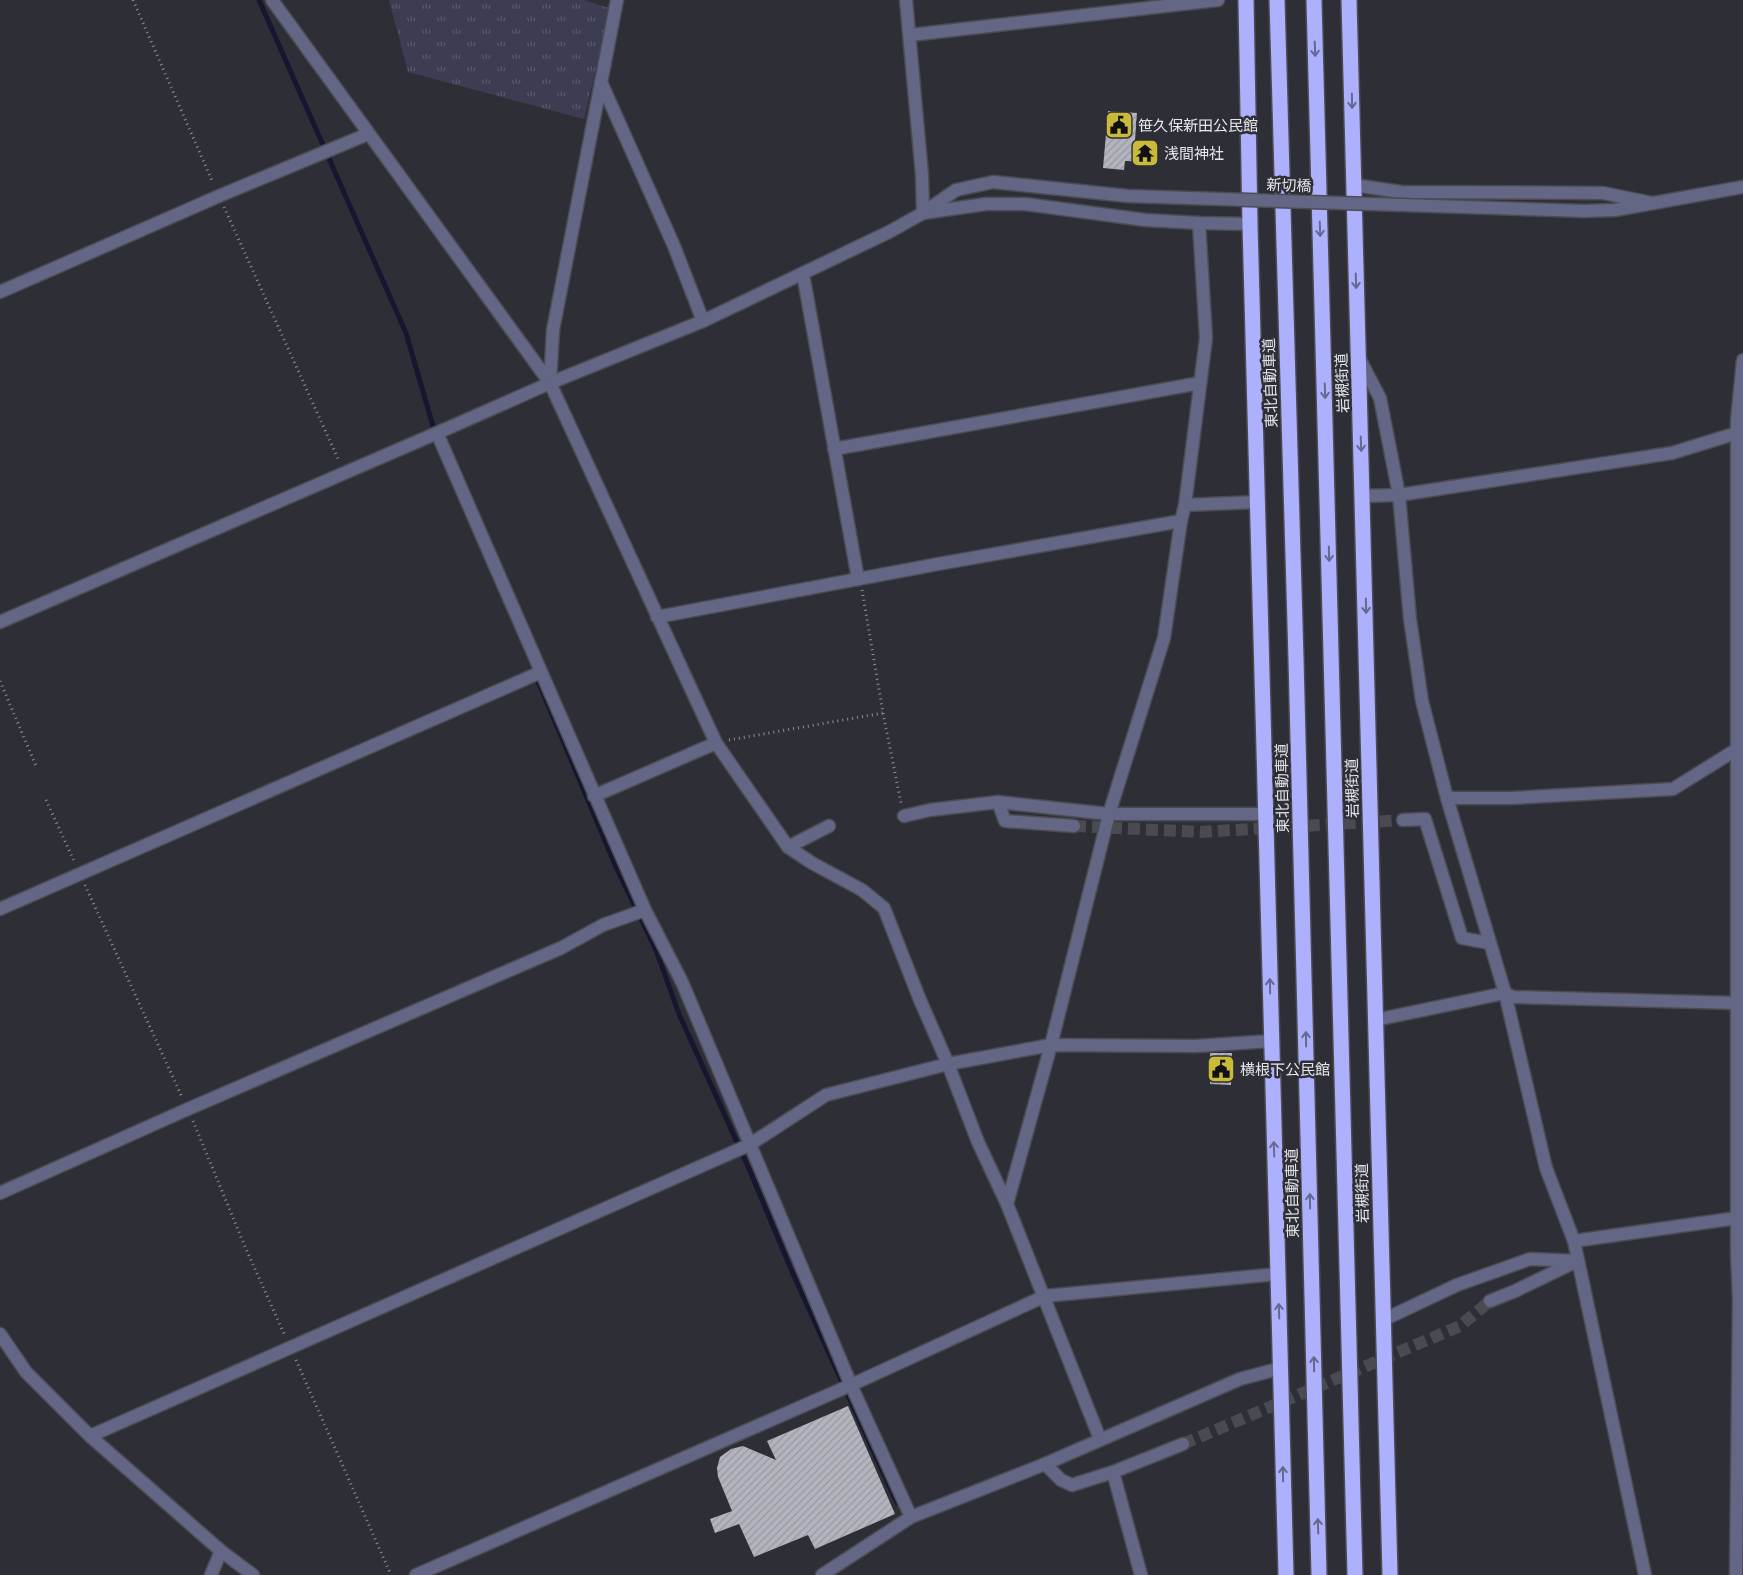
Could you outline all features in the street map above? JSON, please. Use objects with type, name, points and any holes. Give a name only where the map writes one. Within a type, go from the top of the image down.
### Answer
[{"type":"highway","points":[[1246,0],[1250,224],[1286,1575]]},
{"type":"highway","name":"東北自動車道","points":[[1277,0],[1296,650],[1319,1575]]},
{"type":"highway","points":[[1314,0],[1356,1575]]},
{"type":"highway","name":"岩槻街道","points":[[1350,0],[1390,1575]]},
{"type":"street","points":[[272,0],[550,383],[716,743],[788,847],[812,863],[862,890],[884,908],[978,1142],[1007,1204],[1025,1252],[1045,1296],[1100,1439]]},
{"type":"street","points":[[550,383],[553,330],[617,0]]},
{"type":"street","points":[[906,0],[922,176],[923,213],[986,204],[1025,204],[1145,220],[1250,224]]},
{"type":"street","points":[[910,35],[1218,0]]},
{"type":"street","points":[[601,82],[674,246],[703,321]]},
{"type":"street","points":[[0,292],[219,196],[368,134]]},
{"type":"street","name":"新切橋","points":[[0,622],[550,383],[703,321],[889,232],[923,213],[956,190],[993,182],[1128,196],[1584,211],[1615,210],[1743,187]]},
{"type":"street","points":[[1354,185],[1401,192],[1603,193],[1652,203]]},
{"type":"street","points":[[1007,1204],[1052,1045],[1109,814],[1164,638],[1185,504],[1206,338],[1198,223]]},
{"type":"street","points":[[804,274],[834,449],[859,579]]},
{"type":"street","points":[[1358,357],[1380,398],[1399,495],[1410,619],[1422,701],[1447,798],[1505,993],[1546,1168],[1574,1241],[1646,1575]]},
{"type":"street","points":[[1736,1575],[1739,1299],[1737,1003],[1740,747],[1739,423],[1743,360]]},
{"type":"street","points":[[834,449],[1200,383]]},
{"type":"street","points":[[1363,496],[1399,495],[1672,453],[1739,423]]},
{"type":"street","points":[[437,433],[594,796],[645,910],[682,982],[851,1385],[911,1517]]},
{"type":"street","points":[[1185,504],[1258,502]]},
{"type":"street","points":[[657,617],[1181,521]]},
{"type":"street","points":[[0,909],[541,672]]},
{"type":"street","points":[[594,796],[716,743]]},
{"type":"street","points":[[1447,798],[1512,798],[1674,788],[1740,747]]},
{"type":"street","points":[[904,816],[930,810],[998,802],[1109,814],[1266,814]]},
{"type":"street","points":[[998,802],[1005,821],[1074,826]]},
{"type":"street","points":[[1403,820],[1425,818],[1462,938],[1489,943]]},
{"type":"street","points":[[788,847],[829,826]]},
{"type":"street","points":[[0,1193],[188,1109],[561,948],[604,925],[645,910]]},
{"type":"street","points":[[1376,1020],[1505,993],[1513,997],[1737,1003]]},
{"type":"street","points":[[90,1436],[749,1145],[826,1095],[948,1064],[1052,1045],[1196,1046],[1271,1041]]},
{"type":"street","points":[[1574,1241],[1737,1218]]},
{"type":"street","points":[[1383,1320],[1457,1285],[1530,1259],[1578,1261]]},
{"type":"street","points":[[1490,1301],[1578,1261]]},
{"type":"street","points":[[416,1575],[851,1385],[1045,1296],[1278,1274]]},
{"type":"street","points":[[0,1334],[26,1372],[90,1436],[221,1550],[253,1575]]},
{"type":"street","points":[[822,1575],[911,1517],[1045,1464],[1240,1379],[1281,1368]]},
{"type":"street","points":[[1045,1464],[1061,1480],[1072,1485],[1113,1472],[1183,1444]]},
{"type":"street","points":[[1113,1472],[1141,1575]]},
{"type":"street","points":[[211,1575],[221,1550]]},
{"type":"path","points":[[133,0],[344,473]]},
{"type":"path","points":[[859,579],[904,816]]},
{"type":"path","points":[[0,680],[36,766]]},
{"type":"path","points":[[716,743],[883,713]]},
{"type":"path","points":[[46,800],[188,1109],[246,1249],[391,1575]]},
{"type":"green space","points":[[389,0],[583,0],[610,8],[584,119],[408,72]]},
{"type":"building","points":[[1108,111],[1137,113],[1135,140],[1148,140],[1148,145],[1153,145],[1152,162],[1125,161],[1124,170],[1103,168]]},
{"type":"building","name":"横根下公民館","points":[[1210,1053],[1232,1053],[1231,1085],[1210,1084]]},
{"type":"building","points":[[848,1406],[895,1514],[815,1549],[808,1535],[754,1557],[739,1524],[715,1533],[710,1519],[732,1511],[718,1477],[717,1468],[720,1457],[731,1449],[743,1446],[776,1460],[767,1441]]},
{"type":"waterway","points":[[259,0],[406,333],[435,433]]},
{"type":"waterway","points":[[538,681],[616,867],[656,950],[679,1014],[750,1171],[793,1274],[897,1503]]},
{"type":"tunnel","points":[[1074,826],[1201,832],[1403,820]]},
{"type":"tunnel","points":[[1183,1444],[1460,1326],[1490,1301]]},
{"type":"place","name":"笹久保新田公民館","points":[[1119,125]]},
{"type":"place","name":"浅間神社","points":[[1145,153]]},
{"type":"place","name":"横根下公民館","points":[[1221,1069]]}]
